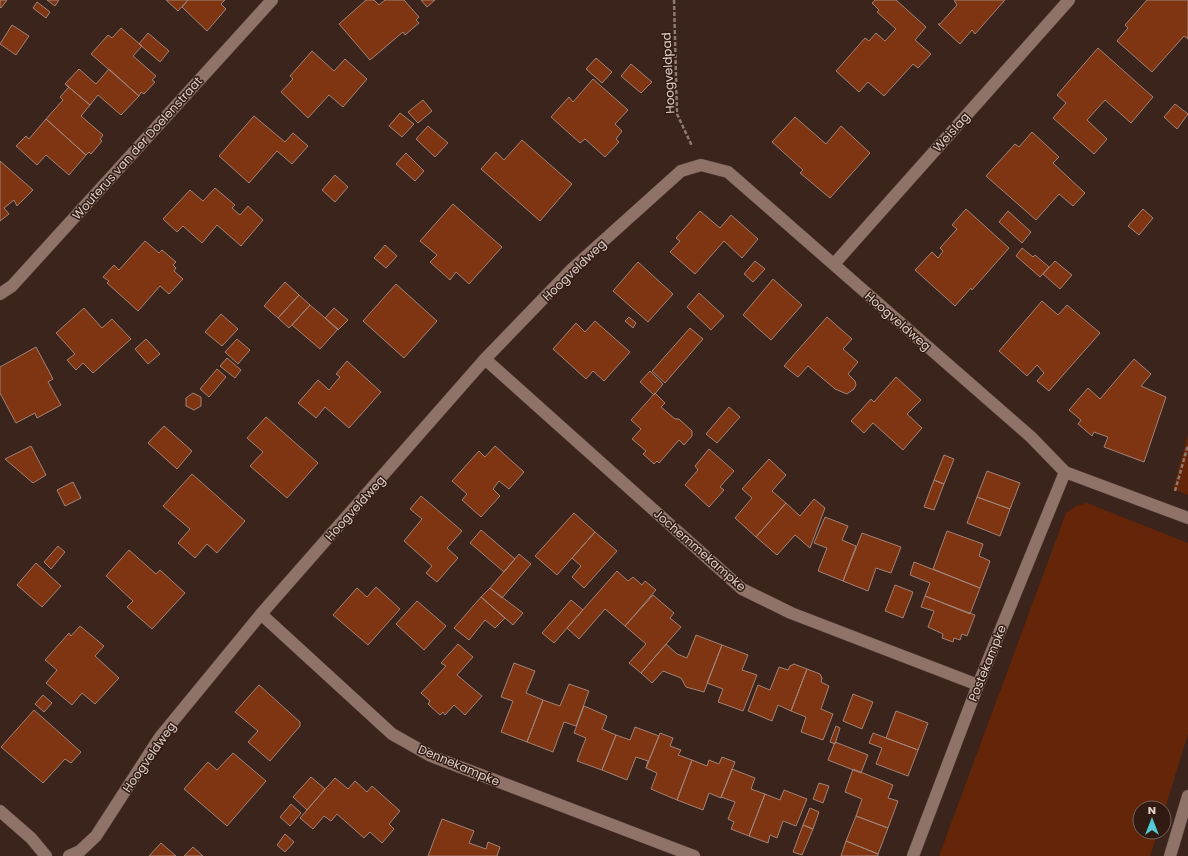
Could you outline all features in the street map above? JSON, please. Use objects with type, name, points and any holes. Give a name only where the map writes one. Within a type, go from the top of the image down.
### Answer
[{"type":"street","name":"Wouterus van der Doelenstraat","points":[[0,294],[12,286],[272,0]]},
{"type":"street","name":"Weislag","points":[[834,264],[1069,0]]},
{"type":"street","name":"Hoogveldweg","points":[[69,856],[80,851],[96,836],[160,737],[261,614],[486,359],[572,269],[681,171],[701,165],[728,172],[1031,437],[1065,472],[1188,518]]},
{"type":"street","name":"Jochemmekampke","points":[[486,359],[742,589],[791,612],[978,685]]},
{"type":"street","name":"Postekampke","points":[[914,856],[978,685],[1065,472]]},
{"type":"street","name":"Dennekampke","points":[[261,614],[392,734],[432,756],[694,856]]},
{"type":"street","points":[[1170,856],[1188,796]]},
{"type":"street","points":[[0,811],[31,838],[46,856]]},
{"type":"path","name":"Hoogveldpad","points":[[674,0],[677,114],[701,165]]},
{"type":"path","points":[[1169,510],[1188,445]]},
{"type":"shaded area","points":[[1188,434],[1188,495],[1173,489]]},
{"type":"shaded area","points":[[1087,503],[1188,543],[1188,734],[1168,800],[1132,800],[1132,840],[1155,840],[1150,856],[939,856],[1066,513],[1076,506]]},
{"type":"building","points":[[0,0],[7,0],[1,8],[0,7]]},
{"type":"building","points":[[47,0],[59,0],[55,6]]},
{"type":"building","points":[[166,0],[188,0],[178,11]]},
{"type":"building","points":[[188,0],[225,0],[221,4],[226,9],[207,31],[182,7]]},
{"type":"building","points":[[366,0],[374,0],[379,5],[385,0],[404,0],[419,17],[416,20],[419,23],[405,35],[403,32],[370,60],[339,24]]},
{"type":"building","points":[[421,0],[435,0],[427,7]]},
{"type":"building","points":[[875,0],[896,0],[926,27],[915,40],[931,54],[918,68],[913,64],[884,96],[868,82],[859,92],[836,71],[865,38],[869,41],[876,33],[885,41],[896,29],[877,12],[879,10],[872,3]]},
{"type":"building","points":[[954,0],[1005,0],[975,34],[972,30],[960,44],[938,24],[940,24],[957,5]]},
{"type":"building","points":[[1147,0],[1188,0],[1188,39],[1184,36],[1152,72],[1117,41],[1128,28],[1125,25]]},
{"type":"building","points":[[37,2],[50,12],[46,18],[33,8]]},
{"type":"building","points":[[12,25],[29,36],[16,55],[0,44]]},
{"type":"building","points":[[121,28],[142,46],[133,56],[156,76],[152,80],[155,82],[144,94],[141,92],[139,96],[91,54],[108,35],[112,38]]},
{"type":"building","points":[[148,33],[169,51],[160,62],[139,44]]},
{"type":"building","points":[[1098,48],[1153,97],[1131,123],[1105,100],[1087,120],[1107,139],[1094,154],[1053,118],[1066,103],[1057,95]]},
{"type":"building","points":[[312,51],[334,71],[345,59],[367,79],[343,107],[329,95],[308,118],[281,92],[293,79],[290,76]]},
{"type":"building","points":[[596,58],[612,72],[602,83],[586,69]]},
{"type":"building","points":[[631,64],[652,82],[641,93],[621,76]]},
{"type":"building","points":[[79,69],[96,84],[109,69],[139,96],[121,115],[98,95],[90,105],[65,84]]},
{"type":"building","points":[[593,79],[628,110],[615,124],[622,131],[616,139],[619,142],[605,157],[585,139],[580,143],[551,117],[569,97],[573,102]]},
{"type":"building","points":[[69,87],[90,105],[81,116],[103,135],[100,139],[102,141],[91,154],[89,152],[86,155],[46,119],[63,100],[60,97]]},
{"type":"building","points":[[423,100],[432,111],[418,123],[408,112]]},
{"type":"building","points":[[1175,104],[1188,114],[1177,129],[1164,117]]},
{"type":"building","points":[[400,113],[414,124],[402,137],[389,126]]},
{"type":"building","points":[[254,116],[285,142],[293,133],[308,146],[292,164],[277,151],[249,183],[219,156]]},
{"type":"building","points":[[795,117],[826,144],[841,126],[870,153],[830,198],[800,173],[803,170],[772,142]]},
{"type":"building","points":[[46,119],[86,155],[69,175],[46,155],[37,165],[16,146],[26,136],[29,139]]},
{"type":"building","points":[[428,126],[448,143],[435,157],[416,139]]},
{"type":"building","points":[[1032,132],[1059,157],[1053,163],[1085,193],[1073,206],[1059,194],[1036,220],[986,176],[1015,144],[1019,147]]},
{"type":"building","points":[[522,140],[572,184],[540,221],[481,169],[496,152],[504,160]]},
{"type":"building","points":[[406,153],[424,171],[415,181],[396,164]]},
{"type":"building","points":[[0,161],[33,190],[17,206],[14,200],[4,208],[9,214],[0,221]]},
{"type":"building","points":[[335,175],[348,187],[335,202],[322,190]]},
{"type":"building","points":[[215,188],[235,205],[232,208],[240,215],[248,206],[263,220],[241,246],[217,225],[202,243],[183,226],[177,232],[163,219],[190,190],[203,201]]},
{"type":"building","points":[[453,204],[502,247],[469,284],[456,272],[450,280],[430,262],[437,255],[420,241]]},
{"type":"building","points":[[966,209],[1009,248],[972,290],[971,288],[955,306],[915,270],[932,252],[938,258],[943,251],[940,248],[957,229],[952,225]]},
{"type":"building","points":[[1143,209],[1153,218],[1139,235],[1128,226]]},
{"type":"building","points":[[700,211],[720,228],[731,215],[758,239],[742,258],[724,241],[695,274],[670,252],[680,241],[676,238]]},
{"type":"building","points":[[1008,211],[1031,232],[1022,243],[999,222]]},
{"type":"building","points":[[145,241],[159,253],[162,250],[176,262],[173,265],[176,268],[174,271],[183,279],[169,294],[160,286],[138,311],[107,283],[109,281],[103,277],[114,265],[119,270]]},
{"type":"building","points":[[385,245],[397,256],[386,268],[374,258]]},
{"type":"building","points":[[1022,248],[1033,257],[1035,255],[1049,267],[1040,277],[1016,256]]},
{"type":"building","points":[[755,261],[765,269],[753,282],[744,274]]},
{"type":"building","points":[[1055,261],[1072,275],[1060,289],[1043,274]]},
{"type":"building","points":[[638,262],[673,294],[648,322],[613,291]]},
{"type":"building","points":[[773,279],[802,305],[771,340],[743,315]]},
{"type":"building","points":[[285,282],[299,295],[278,318],[264,306]]},
{"type":"building","points":[[396,284],[437,321],[404,358],[363,321]]},
{"type":"building","points":[[699,293],[724,316],[711,330],[687,307]]},
{"type":"building","points":[[299,295],[310,305],[289,328],[278,318]]},
{"type":"building","points":[[1042,301],[1058,315],[1067,305],[1100,333],[1049,391],[1037,381],[1044,373],[1037,365],[1027,376],[999,351]]},
{"type":"building","points":[[310,305],[338,329],[320,349],[292,325]]},
{"type":"building","points":[[84,308],[102,328],[112,319],[131,339],[93,373],[83,363],[76,370],[67,360],[75,354],[56,333]]},
{"type":"building","points":[[334,308],[348,320],[338,330],[325,318]]},
{"type":"building","points":[[221,314],[238,329],[222,346],[205,332]]},
{"type":"building","points":[[629,317],[636,323],[633,328],[625,321]]},
{"type":"building","points":[[827,317],[852,339],[843,349],[858,362],[848,374],[855,381],[856,385],[854,389],[847,394],[835,389],[808,366],[798,377],[784,366]]},
{"type":"building","points":[[595,321],[630,352],[604,381],[593,371],[586,379],[553,349],[576,323],[585,332]]},
{"type":"building","points":[[690,328],[703,339],[665,383],[652,371]]},
{"type":"building","points":[[146,339],[160,354],[148,364],[135,349]]},
{"type":"building","points":[[237,339],[250,350],[238,364],[225,352]]},
{"type":"building","points":[[36,347],[53,379],[48,382],[61,405],[37,418],[35,413],[16,423],[0,393],[0,367]]},
{"type":"building","points":[[227,358],[241,370],[235,378],[220,366]]},
{"type":"building","points":[[1134,359],[1151,374],[1141,386],[1166,397],[1144,462],[1104,447],[1108,437],[1094,432],[1092,436],[1078,424],[1081,420],[1069,410],[1088,388],[1100,399]]},
{"type":"building","points":[[347,361],[381,392],[349,428],[325,407],[316,418],[298,403],[318,380],[329,390],[340,377],[336,374]]},
{"type":"building","points":[[217,369],[226,377],[209,397],[200,389]]},
{"type":"building","points":[[650,371],[663,384],[654,395],[640,382]]},
{"type":"building","points":[[896,377],[921,400],[907,414],[922,428],[903,450],[873,423],[864,433],[851,421],[871,399],[874,402]]},
{"type":"building","points":[[193,393],[201,397],[201,406],[194,410],[186,406],[186,398]]},
{"type":"building","points":[[655,393],[665,403],[661,407],[675,419],[679,419],[692,431],[692,436],[684,445],[679,440],[659,463],[657,461],[654,464],[643,454],[646,451],[632,439],[641,429],[631,420]]},
{"type":"building","points":[[729,407],[740,417],[717,443],[706,434]]},
{"type":"building","points":[[266,417],[318,463],[287,498],[250,466],[263,452],[247,438]]},
{"type":"building","points":[[164,426],[192,451],[177,469],[148,443]]},
{"type":"building","points":[[31,446],[46,475],[33,483],[5,459]]},
{"type":"building","points":[[495,446],[524,472],[509,489],[499,481],[493,489],[500,496],[481,517],[462,500],[467,494],[452,481],[479,451],[485,457]]},
{"type":"building","points":[[709,449],[734,471],[720,487],[724,490],[709,507],[685,485],[698,470],[695,466]]},
{"type":"building","points":[[944,455],[954,459],[944,484],[934,480]]},
{"type":"building","points":[[769,459],[786,475],[772,491],[786,503],[756,537],[735,518],[752,498],[742,489]]},
{"type":"building","points":[[987,471],[1020,483],[1010,509],[977,497]]},
{"type":"building","points":[[192,474],[245,521],[217,553],[207,544],[195,558],[178,543],[190,529],[163,506]]},
{"type":"building","points":[[934,480],[944,484],[934,510],[924,507]]},
{"type":"building","points":[[73,482],[81,498],[65,506],[57,490]]},
{"type":"building","points":[[421,496],[462,531],[447,548],[458,558],[437,582],[426,573],[432,566],[404,541],[422,519],[410,509]]},
{"type":"building","points":[[977,497],[1010,509],[1000,536],[967,523]]},
{"type":"building","points":[[814,499],[825,508],[810,548],[795,535],[777,555],[756,537],[786,503],[800,516]]},
{"type":"building","points":[[574,513],[595,532],[557,575],[535,556]]},
{"type":"building","points":[[825,517],[848,526],[842,540],[856,546],[843,581],[818,571],[827,548],[814,543]]},
{"type":"building","points":[[481,530],[515,559],[504,572],[470,543]]},
{"type":"building","points":[[947,531],[983,544],[979,556],[990,561],[980,588],[933,569]]},
{"type":"building","points":[[595,532],[617,551],[584,588],[572,577],[581,566],[572,558]]},
{"type":"building","points":[[862,533],[901,547],[891,573],[876,568],[868,591],[843,581]]},
{"type":"building","points":[[58,546],[65,552],[51,569],[44,562]]},
{"type":"building","points":[[129,550],[156,574],[160,570],[185,593],[152,629],[127,607],[133,601],[106,576]]},
{"type":"building","points":[[519,554],[531,564],[502,598],[490,588]]},
{"type":"building","points":[[914,562],[980,588],[970,614],[925,596],[930,583],[910,575]]},
{"type":"building","points":[[36,563],[61,586],[42,607],[17,585]]},
{"type":"building","points":[[617,571],[628,581],[633,577],[642,585],[645,581],[656,590],[625,626],[605,609],[579,639],[567,628]]},
{"type":"building","points":[[895,585],[913,592],[903,618],[885,611]]},
{"type":"building","points":[[376,587],[400,609],[368,645],[333,615],[357,588],[367,597]]},
{"type":"building","points":[[490,588],[523,613],[513,625],[481,597]]},
{"type":"building","points":[[653,595],[674,613],[670,618],[681,627],[641,673],[629,663],[646,644],[625,626]]},
{"type":"building","points":[[925,596],[975,615],[967,636],[962,634],[960,640],[954,638],[953,642],[942,638],[943,634],[928,627],[934,611],[921,607]]},
{"type":"building","points":[[481,597],[505,618],[495,628],[485,620],[469,640],[454,628]]},
{"type":"building","points":[[571,600],[583,610],[554,643],[542,633]]},
{"type":"building","points":[[417,601],[446,626],[424,650],[396,624]]},
{"type":"building","points":[[80,626],[104,646],[95,656],[119,678],[95,704],[82,693],[72,705],[46,683],[57,670],[45,660],[69,633],[71,636]]},
{"type":"building","points":[[696,635],[722,645],[704,692],[686,687],[681,678],[663,671],[652,683],[641,673],[666,644],[677,654],[687,658]]},
{"type":"building","points":[[458,644],[473,657],[457,675],[482,696],[465,715],[454,705],[445,715],[443,712],[440,715],[428,704],[430,701],[421,693],[446,666],[441,663]]},
{"type":"building","points":[[722,645],[748,655],[742,670],[757,675],[743,711],[718,702],[723,689],[707,683]]},
{"type":"building","points":[[514,663],[535,671],[526,693],[543,700],[527,742],[501,732],[513,701],[501,697]]},
{"type":"building","points":[[794,664],[807,669],[791,711],[778,705],[772,721],[748,711],[758,685],[770,690],[779,667],[788,670],[790,666]]},
{"type":"building","points":[[807,669],[820,674],[822,678],[821,682],[829,686],[821,709],[833,714],[823,740],[801,732],[806,717],[791,711]]},
{"type":"building","points":[[569,684],[589,691],[576,726],[564,722],[553,752],[527,742],[543,700],[560,706]]},
{"type":"building","points":[[259,685],[300,722],[300,726],[270,761],[248,742],[258,731],[235,712]]},
{"type":"building","points":[[853,694],[873,702],[862,729],[843,721]]},
{"type":"building","points":[[43,695],[52,703],[44,712],[35,704]]},
{"type":"building","points":[[584,706],[607,716],[602,729],[616,735],[602,770],[577,761],[586,738],[574,733]]},
{"type":"building","points":[[34,710],[81,752],[71,763],[65,759],[43,783],[1,747]]},
{"type":"building","points":[[896,711],[928,723],[918,750],[886,738]]},
{"type":"building","points":[[836,726],[840,728],[835,744],[830,742]]},
{"type":"building","points":[[635,727],[659,736],[646,768],[648,761],[636,757],[627,780],[602,770],[616,735],[630,740]]},
{"type":"building","points":[[660,733],[673,738],[670,746],[681,750],[678,755],[692,760],[677,800],[651,789],[657,773],[646,768]]},
{"type":"building","points":[[873,733],[918,750],[908,776],[876,764],[882,748],[869,743]]},
{"type":"building","points":[[835,742],[868,755],[861,773],[828,760]]},
{"type":"building","points":[[233,753],[266,781],[227,826],[184,789],[208,762],[217,770]]},
{"type":"building","points":[[722,757],[735,762],[721,798],[709,793],[703,810],[677,800],[692,760],[707,766],[709,760],[719,764]]},
{"type":"building","points":[[732,769],[755,778],[751,789],[765,794],[749,836],[731,829],[734,822],[728,819],[735,802],[721,797]]},
{"type":"building","points":[[853,769],[893,785],[888,798],[898,801],[888,828],[856,816],[862,799],[845,792]]},
{"type":"building","points":[[311,777],[325,789],[307,810],[293,797]]},
{"type":"building","points":[[335,778],[348,789],[355,781],[367,792],[372,786],[400,811],[389,824],[394,829],[382,843],[370,832],[364,838],[337,814],[331,821],[324,816],[313,829],[300,818]]},
{"type":"building","points":[[819,783],[829,786],[823,803],[813,799]]},
{"type":"building","points":[[784,790],[807,799],[796,826],[783,821],[777,838],[770,835],[768,843],[749,836],[765,794],[780,800]]},
{"type":"building","points":[[291,804],[301,813],[290,826],[280,817]]},
{"type":"building","points":[[810,808],[819,812],[813,829],[803,825]]},
{"type":"building","points":[[856,816],[888,828],[878,854],[846,841]]},
{"type":"building","points":[[442,819],[474,831],[469,843],[486,849],[488,842],[500,847],[497,856],[428,856]]},
{"type":"building","points":[[803,825],[813,829],[802,855],[793,852]]},
{"type":"building","points":[[285,834],[294,842],[285,852],[277,845]]},
{"type":"building","points":[[846,841],[878,854],[878,856],[841,856]]},
{"type":"building","points":[[161,843],[176,856],[149,856]]},
{"type":"building","points":[[193,847],[203,856],[184,856]]}]
